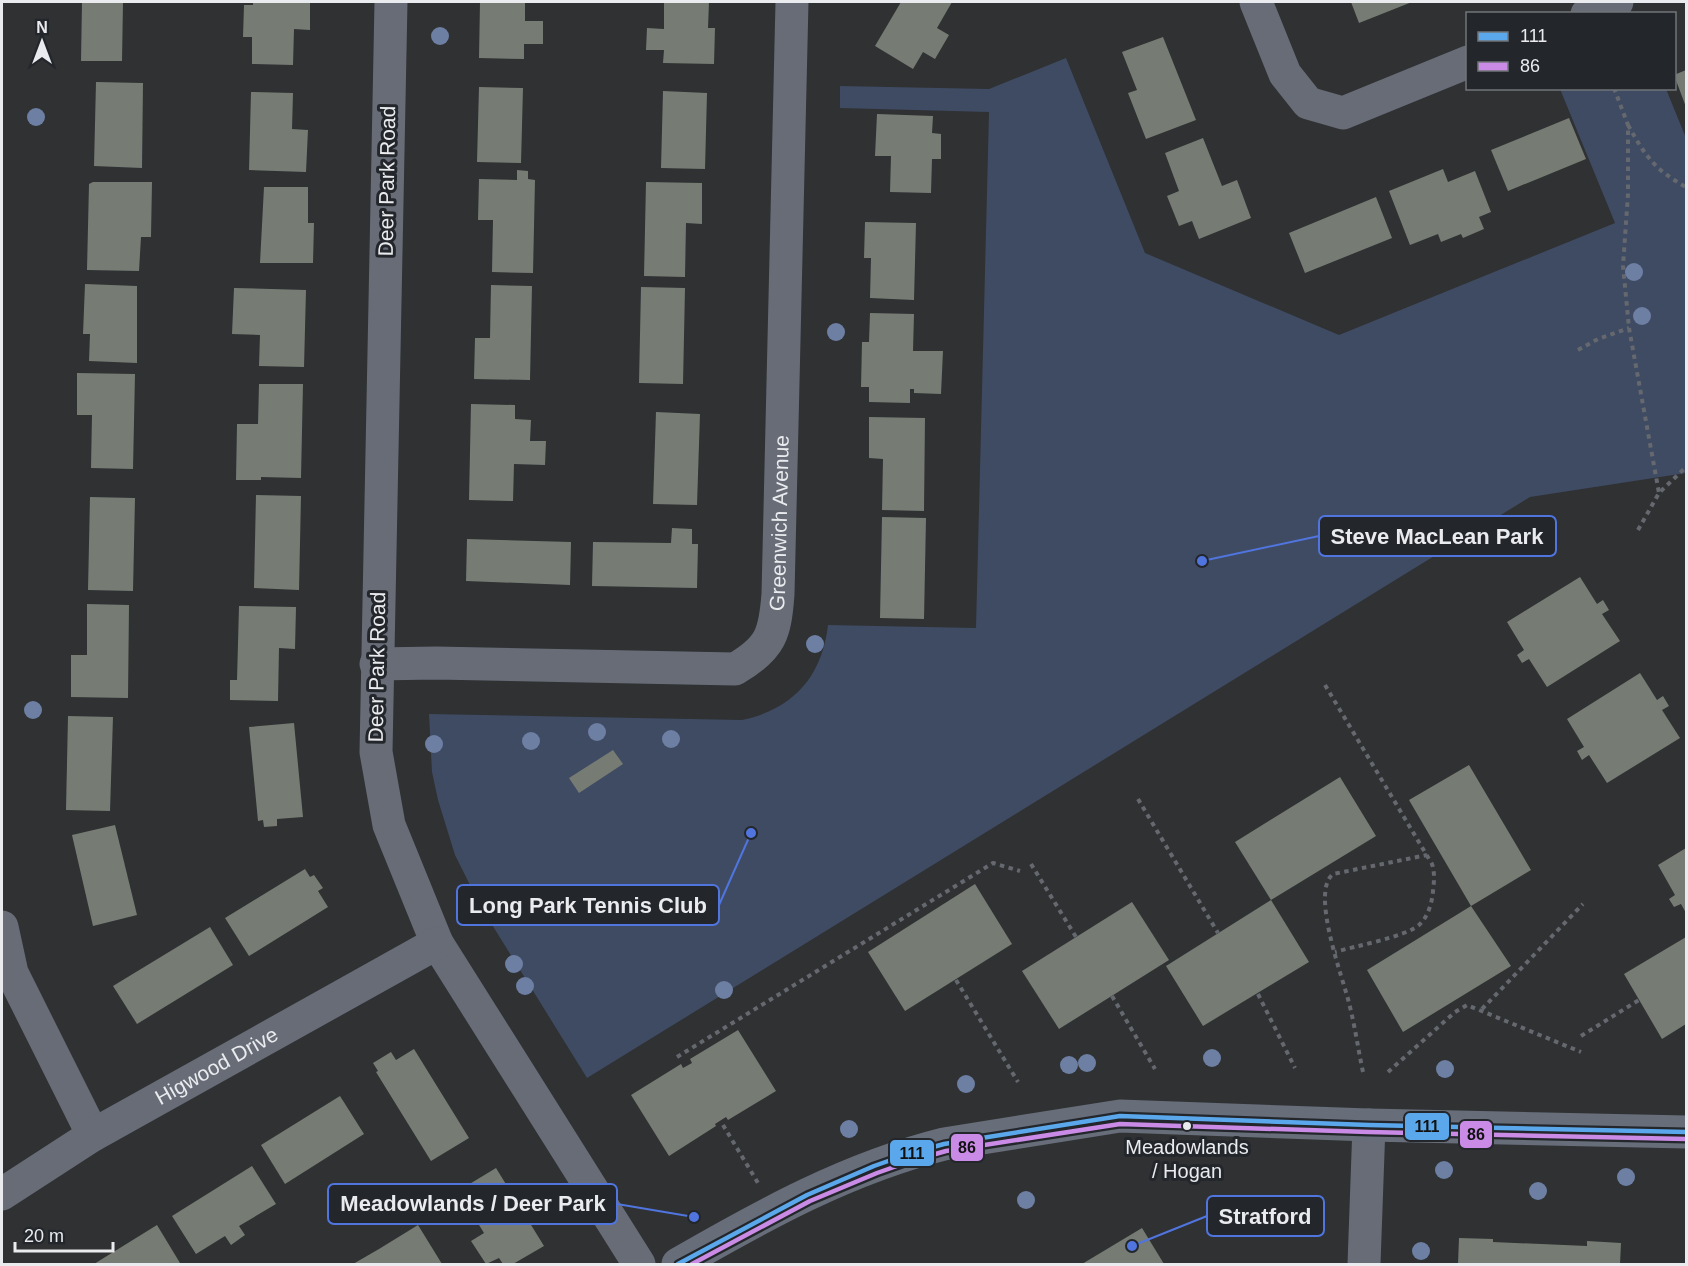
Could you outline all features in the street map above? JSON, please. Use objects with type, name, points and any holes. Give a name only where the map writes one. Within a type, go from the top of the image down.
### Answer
[{"type":"main road","points":[[678,1264],[774,1210],[843,1177],[944,1144],[1120,1116],[1369,1125],[1686,1132]]},
{"type":"street","name":"Deer Park Road","points":[[391,2],[376,664],[376,752],[390,825],[437,943],[639,1264]]},
{"type":"street","name":"Greenwich Avenue","points":[[376,664],[436,663],[735,669],[754,658],[769,642],[776,620],[778,594],[792,2]]},
{"type":"street","points":[[1256,2],[1285,74],[1308,103],[1343,113],[1466,62]]},
{"type":"street","points":[[1592,12],[1617,2]]},
{"type":"street","points":[[2,927],[12,973],[93,1136]]},
{"type":"street","name":"Higwood Drive","points":[[2,1194],[93,1136],[437,943]]},
{"type":"street","points":[[1364,1264],[1369,1125]]},
{"type":"path","points":[[1615,90],[1628,125],[1644,152],[1664,174],[1686,187]]},
{"type":"path","points":[[1628,125],[1628,194],[1623,266],[1629,328],[1659,493]]},
{"type":"path","points":[[1578,350],[1598,339],[1629,328]]},
{"type":"path","points":[[1638,530],[1659,493],[1686,467]]},
{"type":"path","points":[[1324,685],[1427,855],[1434,872],[1432,896],[1426,916],[1418,926],[1407,932],[1335,952]]},
{"type":"path","points":[[1138,799],[1218,933]]},
{"type":"path","points":[[1363,1072],[1325,902],[1324,893],[1328,878],[1333,874],[1427,855]]},
{"type":"path","points":[[677,1057],[993,863],[1020,872]]},
{"type":"path","points":[[1031,864],[1076,937]]},
{"type":"path","points":[[1482,1010],[1583,904]]},
{"type":"path","points":[[956,980],[1018,1082]]},
{"type":"path","points":[[1258,994],[1295,1068]]},
{"type":"path","points":[[1112,996],[1155,1069]]},
{"type":"path","points":[[1581,1036],[1639,1000]]},
{"type":"path","points":[[1388,1072],[1462,1006],[1467,1005],[1581,1052]]},
{"type":"path","points":[[723,1125],[760,1186]]},
{"type":"shaded area","points":[[1066,58],[1145,253],[1339,335],[1615,223],[1560,90],[1666,90],[1686,138],[1686,473],[1530,497],[587,1078],[481,907],[455,855],[432,772],[429,714],[742,720],[776,708],[802,688],[812,675],[819,660],[825,644],[828,625],[976,628],[989,112],[840,108],[840,86],[989,89]]},
{"type":"building","points":[[82,2],[123,2],[122,61],[81,61]]},
{"type":"building","points":[[253,2],[310,2],[310,30],[294,29],[293,65],[252,64],[252,37],[243,37],[244,5],[253,5]]},
{"type":"building","points":[[480,2],[525,2],[525,21],[543,21],[543,44],[524,44],[524,59],[479,58]]},
{"type":"building","points":[[664,2],[709,2],[708,28],[715,28],[714,64],[663,63],[664,50],[646,50],[647,28],[664,29]]},
{"type":"building","points":[[901,2],[952,2],[937,28],[949,35],[935,59],[923,52],[913,69],[875,46]]},
{"type":"building","points":[[1351,2],[1412,2],[1359,23]]},
{"type":"building","points":[[1163,37],[1196,120],[1146,139],[1128,93],[1137,90],[1122,52]]},
{"type":"building","points":[[1686,70],[1686,107],[1676,80],[1676,74]]},
{"type":"building","points":[[96,82],[143,83],[142,168],[94,166]]},
{"type":"building","points":[[479,87],[523,88],[521,163],[477,162]]},
{"type":"building","points":[[663,91],[707,93],[705,169],[661,168]]},
{"type":"building","points":[[251,92],[293,93],[292,129],[308,130],[306,172],[249,170]]},
{"type":"building","points":[[877,114],[933,116],[932,133],[941,134],[941,159],[932,159],[931,193],[890,192],[891,156],[875,156]]},
{"type":"building","points":[[1569,118],[1586,159],[1508,191],[1491,150]]},
{"type":"building","points":[[1203,138],[1222,186],[1237,180],[1251,218],[1199,239],[1192,221],[1179,226],[1167,196],[1179,191],[1165,153]]},
{"type":"building","points":[[1443,169],[1448,182],[1475,171],[1491,212],[1479,217],[1484,229],[1463,238],[1461,234],[1441,242],[1438,234],[1410,245],[1389,191]]},
{"type":"building","points":[[517,170],[528,171],[528,179],[535,180],[533,273],[492,272],[493,220],[478,220],[479,179],[517,180]]},
{"type":"building","points":[[93,182],[152,182],[151,237],[141,237],[139,271],[87,270],[89,184]]},
{"type":"building","points":[[646,182],[702,183],[702,224],[686,223],[685,277],[644,276]]},
{"type":"building","points":[[264,187],[308,187],[308,223],[314,223],[313,263],[260,263]]},
{"type":"building","points":[[1376,197],[1392,238],[1305,273],[1289,233]]},
{"type":"building","points":[[865,222],[916,223],[914,300],[870,298],[871,258],[864,258]]},
{"type":"building","points":[[85,284],[137,286],[137,363],[89,361],[90,334],[83,334]]},
{"type":"building","points":[[491,285],[532,286],[530,380],[474,379],[475,338],[490,338]]},
{"type":"building","points":[[641,287],[685,288],[683,384],[639,383]]},
{"type":"building","points":[[234,288],[306,290],[304,367],[259,366],[260,335],[232,334]]},
{"type":"building","points":[[870,313],[914,314],[913,351],[943,351],[941,394],[914,393],[914,389],[910,389],[910,403],[869,402],[869,387],[861,387],[862,342],[869,342]]},
{"type":"building","points":[[77,373],[135,374],[133,469],[91,468],[92,415],[77,415]]},
{"type":"building","points":[[259,384],[303,384],[301,478],[261,477],[261,480],[236,480],[237,424],[258,424]]},
{"type":"building","points":[[471,404],[515,405],[515,419],[531,420],[530,441],[546,441],[545,465],[514,464],[513,501],[469,500]]},
{"type":"building","points":[[656,412],[700,414],[697,505],[653,504]]},
{"type":"building","points":[[869,417],[925,418],[924,511],[882,510],[883,459],[869,458]]},
{"type":"building","points":[[256,495],[301,496],[299,590],[254,588]]},
{"type":"building","points":[[90,497],[135,498],[133,591],[88,590]]},
{"type":"building","points":[[882,517],[926,518],[924,619],[880,618]]},
{"type":"building","points":[[672,528],[692,529],[692,544],[698,544],[697,588],[592,586],[593,542],[671,543]]},
{"type":"building","points":[[467,539],[571,542],[570,585],[466,581]]},
{"type":"building","points":[[1580,577],[1597,604],[1603,600],[1609,610],[1602,614],[1620,641],[1547,687],[1529,659],[1522,663],[1517,655],[1524,650],[1507,622]]},
{"type":"building","points":[[87,604],[129,605],[128,698],[71,697],[71,655],[87,655]]},
{"type":"building","points":[[239,606],[296,607],[295,649],[279,648],[278,701],[230,700],[230,680],[237,680]]},
{"type":"building","points":[[1640,673],[1657,700],[1663,696],[1669,706],[1662,710],[1680,738],[1607,783],[1589,755],[1582,760],[1577,751],[1584,747],[1567,719]]},
{"type":"building","points":[[68,716],[113,717],[110,811],[66,810]]},
{"type":"building","points":[[294,723],[303,817],[277,819],[277,826],[264,827],[263,820],[258,821],[249,727]]},
{"type":"building","points":[[613,750],[623,764],[579,793],[569,778]]},
{"type":"building","points":[[1469,765],[1531,870],[1471,906],[1409,800]]},
{"type":"building","points":[[1340,777],[1376,836],[1271,900],[1235,842]]},
{"type":"building","points":[[115,825],[137,915],[93,926],[72,835]]},
{"type":"building","points":[[1686,848],[1686,913],[1681,904],[1674,907],[1669,899],[1675,895],[1658,865]]},
{"type":"building","points":[[305,869],[310,877],[314,875],[323,888],[318,891],[328,907],[249,956],[225,918]]},
{"type":"building","points":[[975,884],[1012,944],[905,1011],[868,952]]},
{"type":"building","points":[[1271,900],[1309,962],[1203,1026],[1166,966]]},
{"type":"building","points":[[1132,902],[1169,960],[1059,1029],[1022,971]]},
{"type":"building","points":[[1471,906],[1511,966],[1403,1032],[1367,970]]},
{"type":"building","points":[[210,927],[233,965],[137,1024],[113,986]]},
{"type":"building","points":[[1686,937],[1686,1024],[1662,1039],[1624,974]]},
{"type":"building","points":[[738,1030],[776,1091],[728,1120],[726,1117],[669,1156],[631,1095],[681,1064],[683,1068],[692,1063],[690,1059]]},
{"type":"building","points":[[414,1049],[469,1138],[431,1161],[376,1072],[378,1071],[373,1063],[391,1052],[396,1060]]},
{"type":"building","points":[[340,1096],[364,1134],[285,1184],[261,1145]]},
{"type":"building","points":[[252,1166],[276,1204],[239,1226],[245,1235],[231,1245],[225,1236],[196,1254],[172,1216]]},
{"type":"building","points":[[496,1168],[544,1246],[513,1264],[503,1264],[499,1258],[486,1264],[471,1241],[484,1233],[458,1191]]},
{"type":"building","points":[[157,1225],[180,1263],[94,1264]]},
{"type":"building","points":[[418,1225],[442,1264],[353,1264],[379,1249]]},
{"type":"building","points":[[1142,1228],[1164,1264],[1082,1264]]},
{"type":"building","points":[[1459,1238],[1493,1239],[1493,1242],[1587,1246],[1587,1241],[1621,1243],[1620,1264],[1458,1264]]},
{"type":"transit line","name":"111","points":[[678,1264],[807,1195],[908,1154],[944,1144],[1120,1116],[1369,1125],[1686,1132]]},
{"type":"transit line","name":"86","points":[[692,1264],[810,1201],[911,1161],[946,1151],[1120,1124],[1686,1139]]},
{"type":"place","name":"Steve MacLean Park","points":[[1202,561]]},
{"type":"place","name":"Long Park Tennis Club","points":[[751,833]]},
{"type":"place","name":"Meadowlands / Hogan","points":[[1187,1126]]},
{"type":"place","name":"Meadowlands / Deer Park","points":[[694,1217]]},
{"type":"place","name":"Stratford","points":[[1132,1246]]}]
